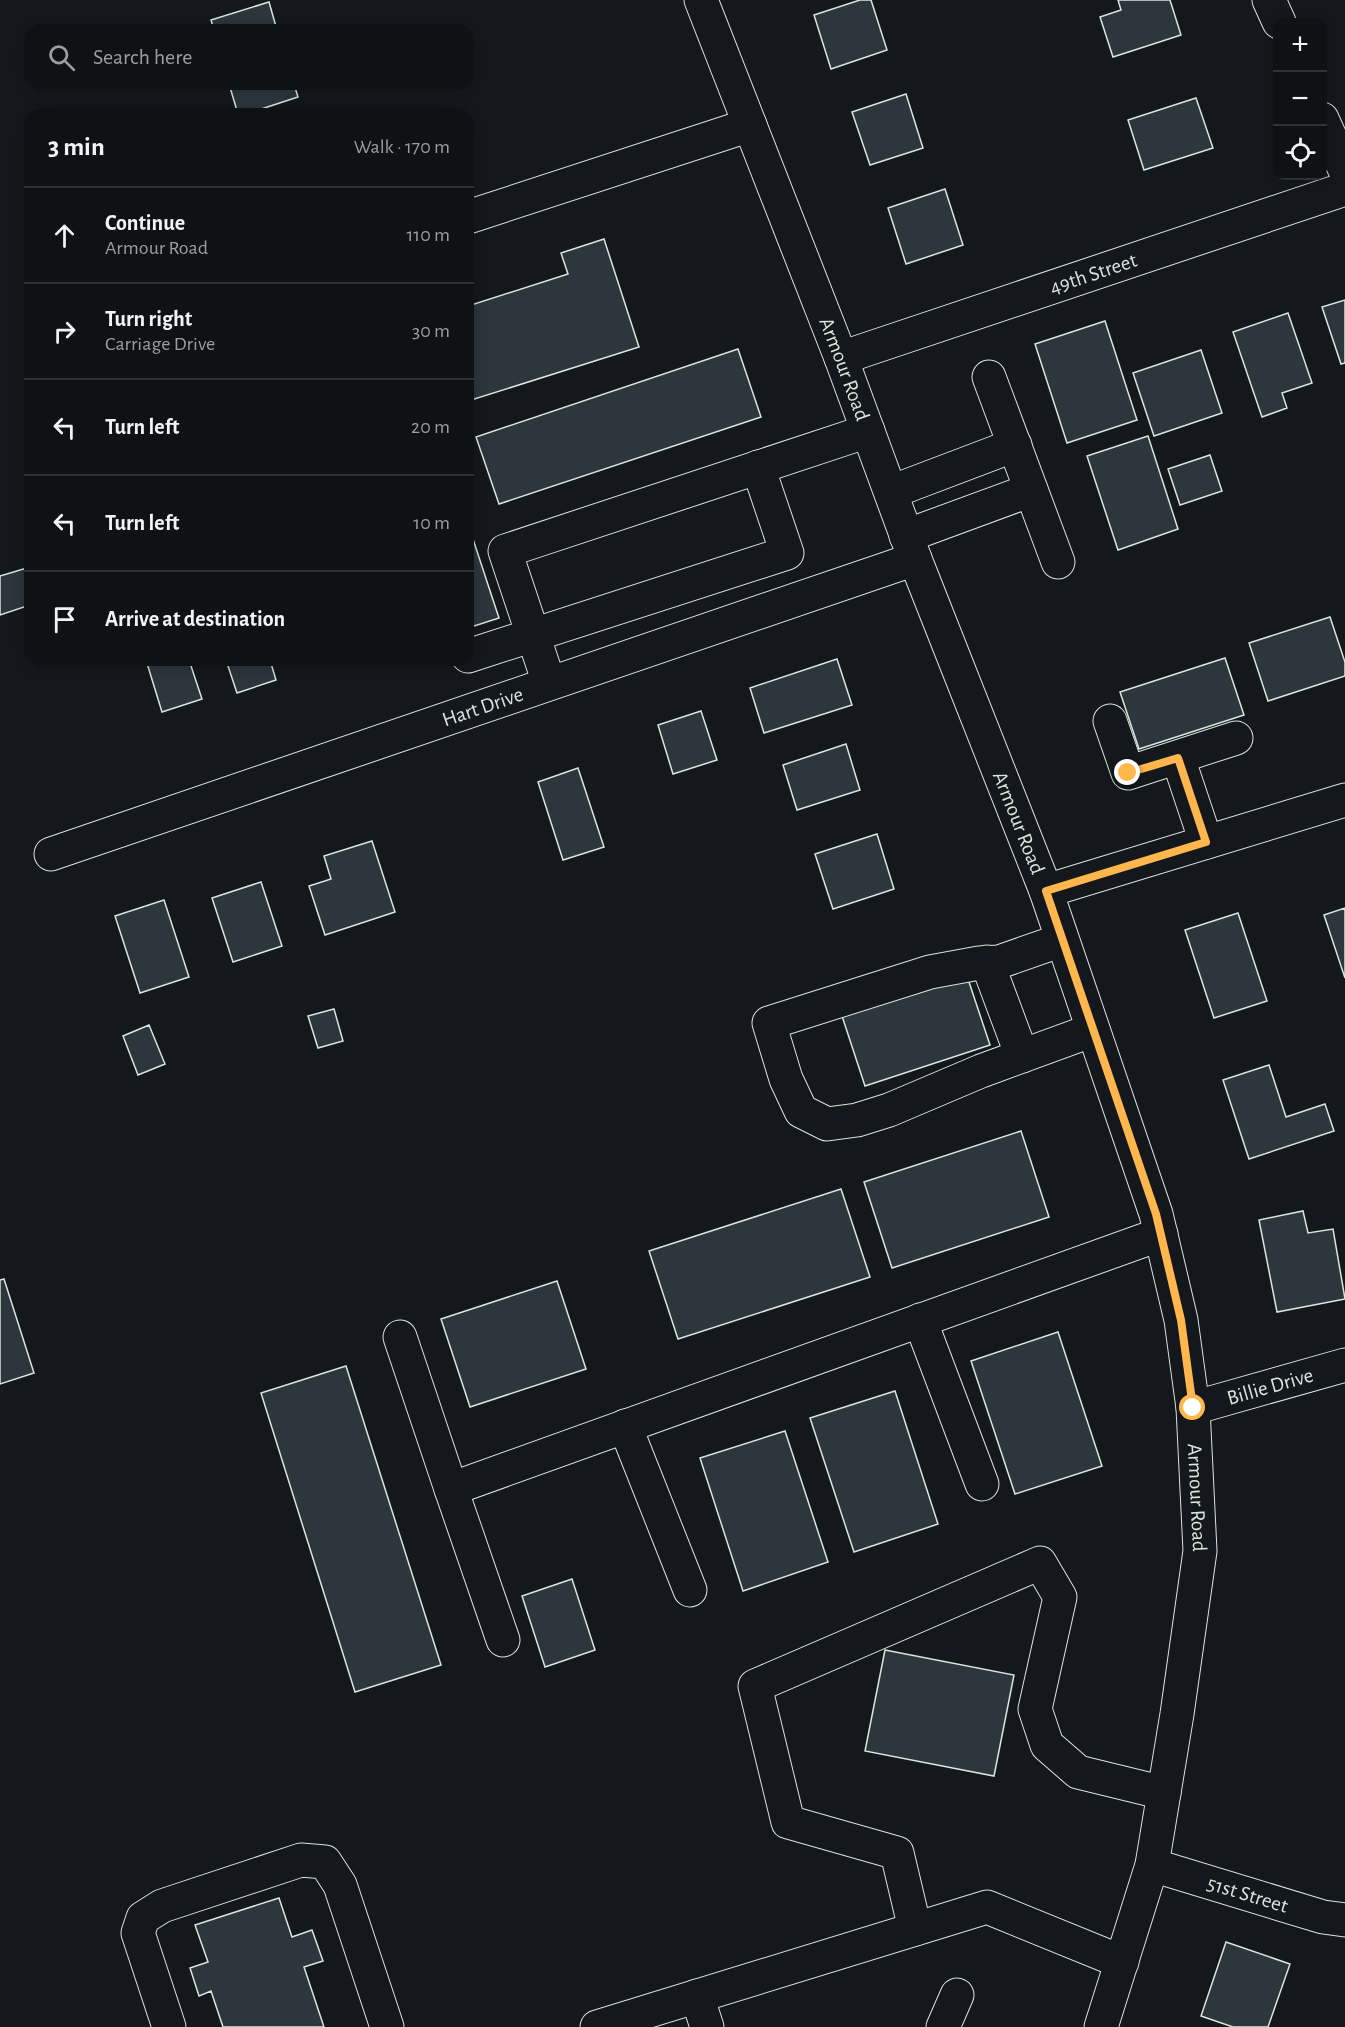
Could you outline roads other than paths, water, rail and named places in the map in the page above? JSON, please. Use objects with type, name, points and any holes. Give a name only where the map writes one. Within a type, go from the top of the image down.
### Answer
[{"type":"street","name":"Armour Road","points":[[701,0],[1046,891],[1156,1214],[1181,1320],[1193,1408],[1200,1551],[1152,1865],[1101,2027]]},
{"type":"street","points":[[1269,0],[1277,18]]},
{"type":"street","points":[[474,215],[750,125]]},
{"type":"street","points":[[1326,126],[1345,170]]},
{"type":"street","name":"49th Street","points":[[841,358],[1345,189]]},
{"type":"street","points":[[990,377],[1058,562]]},
{"type":"street","points":[[549,683],[505,550],[868,431]]},
{"type":"street","points":[[891,492],[1015,445]]},
{"type":"street","points":[[474,654],[787,553],[758,467]]},
{"type":"street","name":"Hart Drive","points":[[51,854],[549,683],[911,547],[1031,490]]},
{"type":"street","points":[[1110,721],[1128,773],[1236,738]]},
{"type":"street","points":[[1178,758],[1206,842]]},
{"type":"street","points":[[1046,891],[1345,800]]},
{"type":"street","points":[[1062,940],[999,962],[930,972],[769,1023],[786,1078],[801,1110],[827,1124],[857,1120],[889,1110],[1093,1030]]},
{"type":"street","points":[[987,962],[1022,1056]]},
{"type":"street","points":[[451,1489],[1161,1234]]},
{"type":"street","points":[[920,1320],[982,1484]]},
{"type":"street","points":[[400,1337],[503,1640]]},
{"type":"street","name":"Billie Drive","points":[[1193,1408],[1345,1365]]},
{"type":"street","points":[[625,1426],[690,1590]]},
{"type":"street","points":[[915,1929],[897,1853],[788,1822],[755,1686],[1040,1563],[1060,1597],[1035,1709],[1047,1745],[1078,1772],[1164,1792]]},
{"type":"street","points":[[169,2027],[138,1933],[143,1918],[162,1906],[301,1860],[325,1862],[340,1885],[387,2027]]},
{"type":"street","name":"51st Street","points":[[1152,1865],[1323,1917],[1345,1920]]},
{"type":"street","points":[[597,2027],[987,1907],[1122,1962]]},
{"type":"street","points":[[943,2027],[957,1995]]},
{"type":"street","points":[[697,1996],[707,2027]]}]
